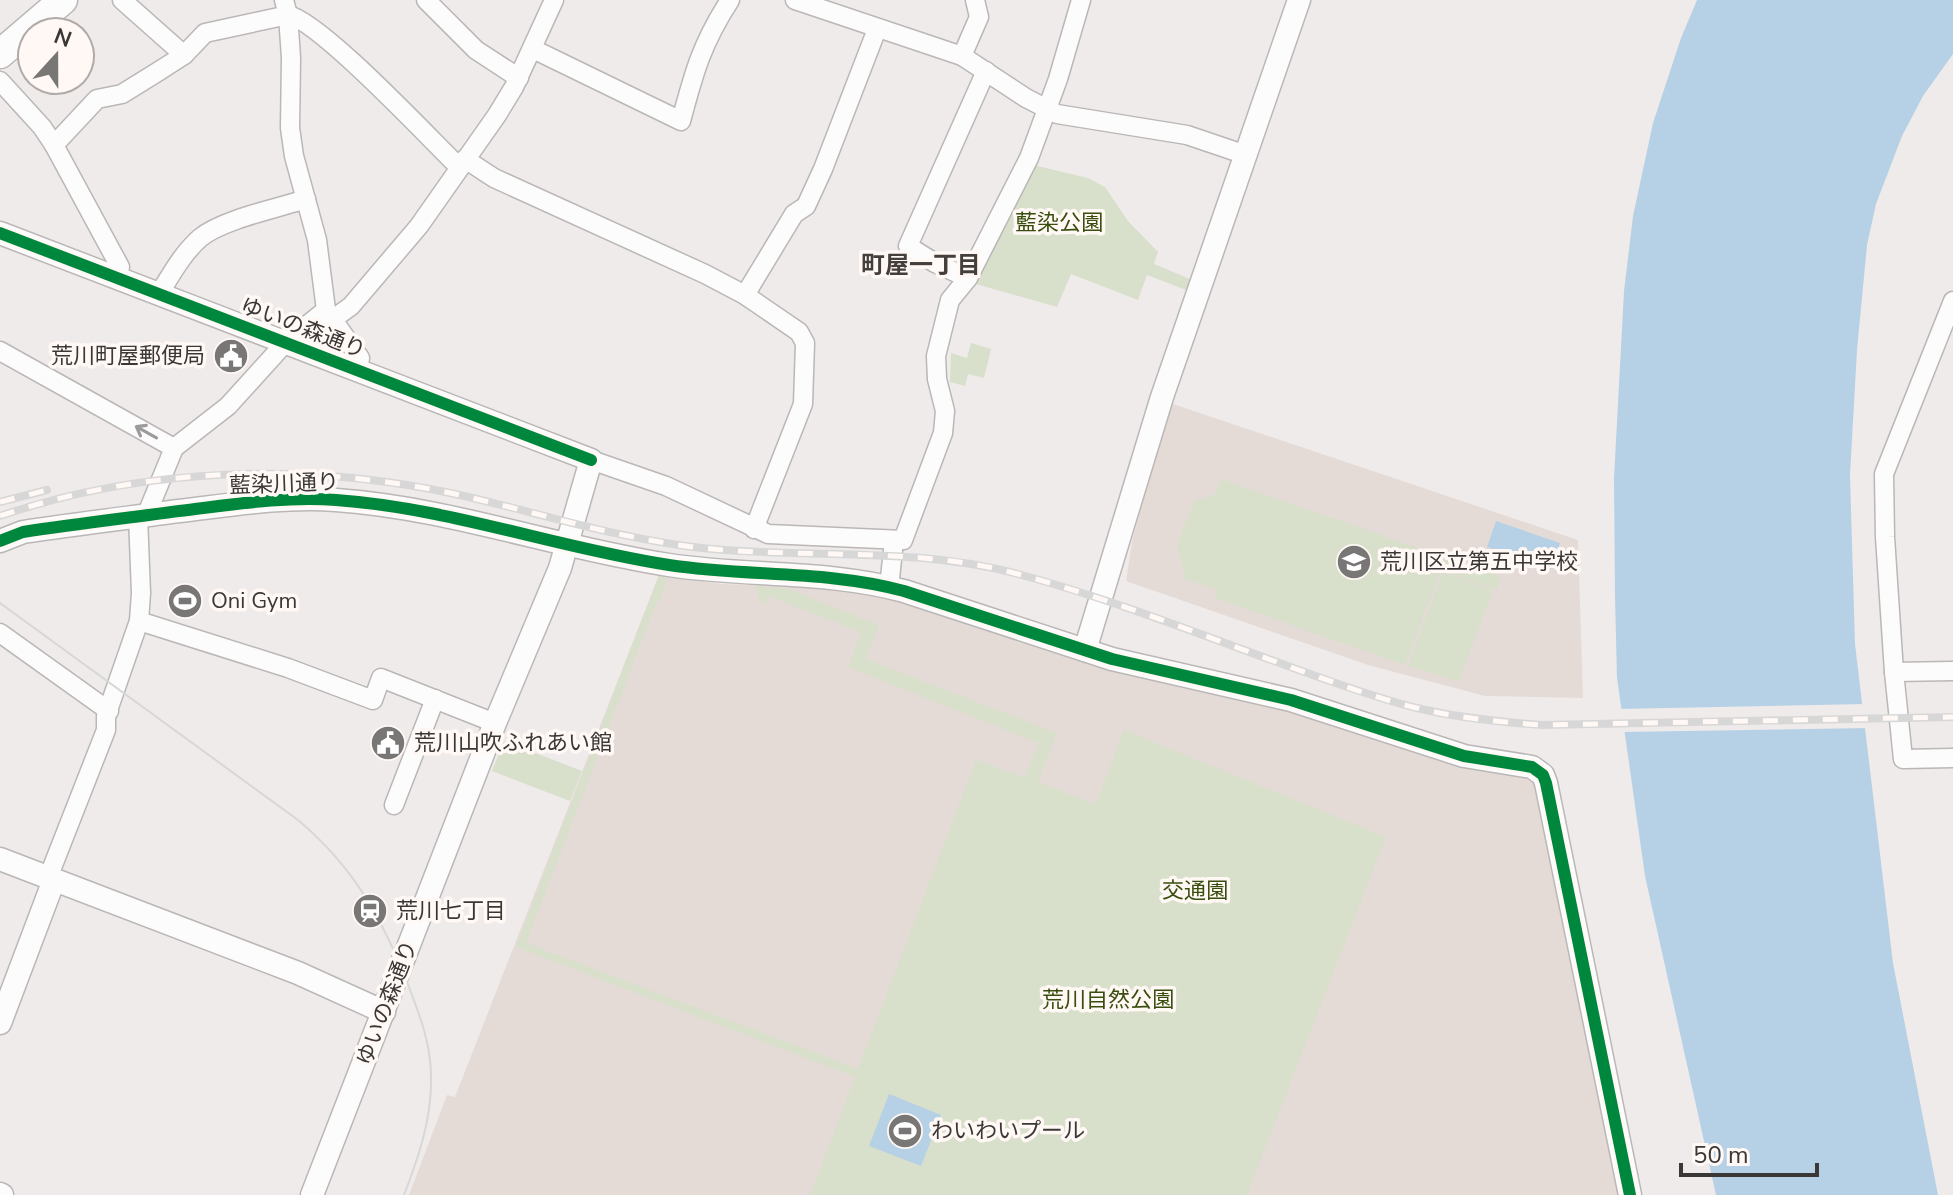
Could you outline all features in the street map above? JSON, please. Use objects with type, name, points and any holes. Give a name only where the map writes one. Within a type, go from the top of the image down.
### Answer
[{"type":"main road","points":[[0,54],[63,0]]},
{"type":"street","points":[[122,0],[184,55]]},
{"type":"street","points":[[426,0],[476,50],[519,78]]},
{"type":"street","points":[[0,1023],[106,730],[109,711],[139,621],[142,516],[174,448],[228,406],[286,342],[329,315],[351,306],[419,226],[497,115],[519,78],[554,0]]},
{"type":"street","points":[[533,49],[681,121],[696,65],[708,35],[730,0]]},
{"type":"street","points":[[795,0],[962,56],[1057,114],[1187,135],[1246,155]]},
{"type":"street","points":[[962,56],[979,17],[975,0]]},
{"type":"street","points":[[591,460],[666,486],[754,529],[788,536],[903,540],[943,433],[945,411],[937,379],[936,356],[950,300],[968,278],[1029,158],[1048,110],[1081,0]]},
{"type":"street","points":[[1085,650],[1162,397],[1299,0]]},
{"type":"street","points":[[54,145],[97,99],[122,94],[184,55],[205,33],[286,7]]},
{"type":"street","points":[[286,7],[462,163],[644,245],[745,295],[790,324],[805,343],[803,404],[754,529]]},
{"type":"street","points":[[286,7],[291,58],[290,128],[294,156],[317,240],[329,315],[360,358],[358,370]]},
{"type":"street","points":[[745,295],[794,214],[806,206],[877,29]]},
{"type":"street","points":[[968,278],[908,246],[986,71]]},
{"type":"street","points":[[0,81],[42,127],[54,145],[120,267],[117,278]]},
{"type":"street","points":[[159,294],[182,258],[201,237],[215,228],[306,199]]},
{"type":"street","name":"ゆいの森通り","points":[[0,233],[591,460],[560,568],[495,723],[312,1195]]},
{"type":"street","points":[[1953,301],[1948,328],[1884,474],[1885,537],[1903,759],[1953,758]]},
{"type":"street","points":[[0,351],[174,448]]},
{"type":"street","name":"藍染川通り","points":[[0,541],[23,532],[245,503],[335,500],[443,515],[567,545],[698,569],[847,578],[889,587],[1136,665],[1273,695],[1441,750],[1485,761],[1532,767],[1543,775],[1630,1195]]},
{"type":"street","points":[[889,587],[894,541]]},
{"type":"street","points":[[139,621],[288,668],[373,700],[381,678],[495,723]]},
{"type":"street","points":[[0,633],[109,711]]},
{"type":"street","points":[[1894,672],[1953,671]]},
{"type":"street","points":[[394,805],[435,699]]},
{"type":"street","points":[[0,859],[298,973],[384,1012]]},
{"type":"shaded area","name":"荒川区立第五中学校","points":[[1170,403],[1578,540],[1583,698],[1485,696],[1368,665],[1126,581],[1132,542]]},
{"type":"shaded area","points":[[659,575],[722,584],[832,588],[877,594],[1096,665],[1263,701],[1530,777],[1535,782],[1621,1195],[409,1195],[447,1095],[455,1097]]},
{"type":"green space","name":"藍染公園","points":[[1033,165],[1088,178],[1105,187],[1128,221],[1158,252],[1154,264],[1190,279],[1186,290],[1147,275],[1138,300],[1071,274],[1057,307],[976,284],[1002,221]]},
{"type":"green space","points":[[971,343],[991,349],[984,378],[968,374],[965,386],[950,382],[951,353],[967,358]]},
{"type":"green space","points":[[1221,479],[1501,577],[1497,590],[1441,570],[1405,665],[1215,598],[1218,590],[1185,579],[1177,545],[1194,501],[1215,494]]},
{"type":"green space","points":[[1443,572],[1493,590],[1459,681],[1408,666]]},
{"type":"green space","name":"荒川自然公園","points":[[659,575],[668,577],[660,600],[526,943],[858,1069],[976,760],[1024,777],[1039,743],[848,667],[861,632],[768,596],[765,604],[760,602],[755,586],[788,589],[879,625],[866,659],[1057,733],[1038,782],[1096,804],[1124,730],[1386,837],[1247,1195],[810,1195],[855,1077],[516,947]]},
{"type":"green space","points":[[504,741],[582,771],[570,801],[492,771]]},
{"type":"water","points":[[1697,0],[1953,0],[1953,54],[1923,96],[1902,136],[1876,204],[1867,245],[1850,475],[1855,644],[1893,963],[1938,1195],[1716,1195],[1645,876],[1617,678],[1614,478],[1624,291],[1633,216],[1653,123]]},
{"type":"water","points":[[1496,521],[1560,543],[1551,569],[1487,547]]},
{"type":"water","name":"わいわいプール","points":[[889,1094],[941,1115],[921,1166],[869,1146]]},
{"type":"pier","points":[[1866,704],[1869,728],[1621,732],[1618,709]]},
{"type":"tram line","points":[[0,603],[298,820],[335,856],[365,896],[399,963],[421,1020],[429,1053],[431,1092],[427,1122],[404,1195]]},
{"type":"railway","points":[[0,516],[111,487],[168,479],[284,474],[342,477],[455,494],[671,544],[742,551],[901,556],[979,565],[1018,574],[1158,618],[1371,695],[1463,717],[1542,725],[1953,717]]},
{"type":"railway","points":[[0,502],[47,490]]},
{"type":"cycle path","points":[[0,233],[591,460]]},
{"type":"cycle path","points":[[0,541],[23,532],[257,502],[316,499],[378,504],[669,565],[875,584],[1112,659],[1291,700],[1464,756],[1532,767],[1543,775],[1546,783],[1630,1195]]},
{"type":"place","name":"荒川町屋郵便局","points":[[231,356]]},
{"type":"place","name":"荒川区立第五中学校","points":[[1354,562]]},
{"type":"place","name":"Oni Gym","points":[[185,601]]},
{"type":"place","name":"荒川山吹ふれあい館","points":[[388,743]]},
{"type":"place","name":"荒川七丁目","points":[[370,911]]},
{"type":"place","name":"わいわいプール","points":[[905,1131]]},
{"type":"district","name":"町屋一丁目","points":[[921,265]]},
{"type":"park label","name":"交通園","points":[[1195,891]]}]
